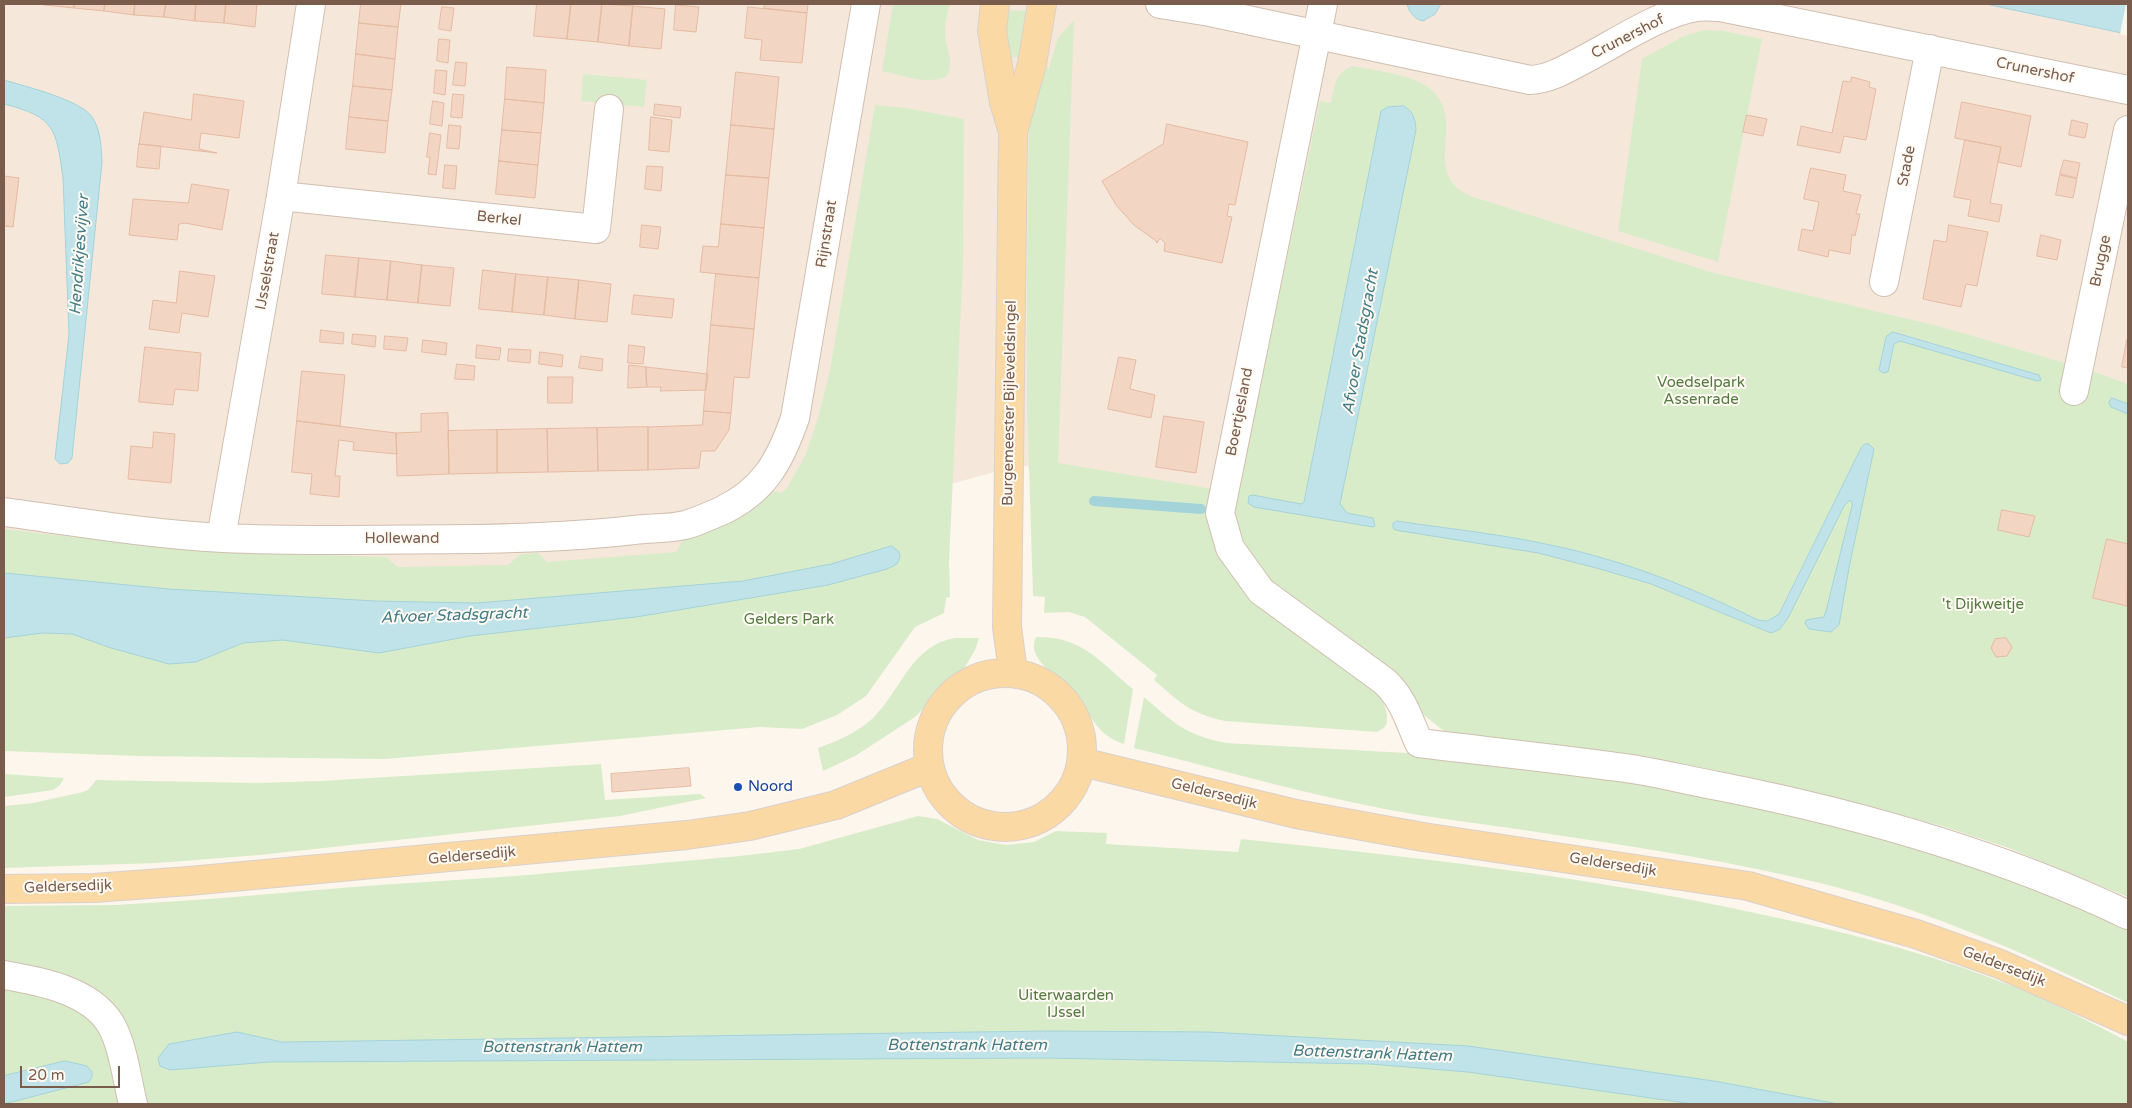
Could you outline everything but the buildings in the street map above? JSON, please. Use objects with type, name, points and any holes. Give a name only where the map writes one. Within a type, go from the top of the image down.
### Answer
[{"type":"main road","name":"Burgemeester Bijleveldsingel","points":[[995,4],[992,30],[1004,102],[1014,132]]},
{"type":"main road","name":"Burgemeester Bijleveldsingel","points":[[1013,672],[1007,627],[1014,132],[1032,64],[1042,4]]},
{"type":"main road","points":[[995,672],[1013,672],[1043,682],[1067,702],[1081,731],[1082,762],[1072,791],[1050,813],[1023,826],[992,827],[963,816],[942,795],[929,767],[928,748],[930,730],[937,713],[947,698],[961,686],[977,677],[995,672]]},
{"type":"main road","name":"Geldersedijk","points":[[1082,762],[1316,818],[1422,837],[1748,886],[1916,934],[2000,964],[2128,1021]]},
{"type":"main road","name":"Geldersedijk","points":[[4,889],[94,888],[189,881],[687,836],[750,826],[836,805],[929,767]]},
{"type":"street","name":"IJsselstraat","points":[[221,538],[281,196],[312,4]]},
{"type":"street","name":"Rijnstraat","points":[[778,460],[795,418],[802,390],[866,4]]},
{"type":"street","name":"Crunershof","points":[[1160,4],[1211,8],[1316,35],[1530,80],[1543,79],[1562,71],[1659,20],[1698,7],[1737,10],[2128,90]]},
{"type":"street","name":"Boertjesland","points":[[1323,4],[1220,513],[1230,548],[1261,591],[1395,691],[1419,743],[1620,767],[1838,811],[1978,853],[2128,915]]},
{"type":"street","name":"Stade","points":[[1884,282],[1930,49]]},
{"type":"street","name":"Berkel","points":[[281,196],[596,229],[609,108]]},
{"type":"street","name":"Brugge","points":[[2074,391],[2128,130]]},
{"type":"street","name":"Hollewand","points":[[4,512],[95,526],[221,538],[287,540],[511,538],[596,534],[685,525],[722,510],[744,497],[760,484],[778,460]]},
{"type":"street","points":[[4,975],[49,985],[74,995],[96,1007],[110,1024],[120,1050],[133,1104]]},
{"type":"shaded area","points":[[4,4],[2128,4],[2128,686],[1020,465],[617,576],[286,576],[4,546]]},
{"type":"green space","points":[[893,4],[950,4],[945,28],[945,38],[950,60],[947,76],[940,79],[923,80],[882,71]]},
{"type":"green space","points":[[1005,10],[1029,11],[1025,58],[1006,56]]},
{"type":"green space","points":[[1074,20],[1058,463],[1219,490],[1248,583],[1338,666],[1375,690],[1383,700],[1387,715],[1387,723],[1384,728],[1377,732],[1225,721],[1194,711],[1154,680],[1157,675],[1085,617],[1069,612],[1044,613],[1045,597],[1033,596],[1027,402],[1029,110],[1041,67],[1049,68],[1058,38]]},
{"type":"green space","points":[[1703,30],[1724,31],[1762,39],[1718,262],[1618,231],[1642,59],[1682,37]]},
{"type":"green space","points":[[1352,66],[1408,78],[1423,84],[1436,95],[1444,108],[1446,121],[1445,163],[1449,176],[1457,188],[1470,196],[1714,273],[1938,326],[2086,369],[2128,384],[2128,404],[2112,398],[2128,410],[2128,897],[2006,847],[1945,827],[1873,807],[1719,771],[1649,758],[1582,749],[1450,736],[1425,716],[1378,660],[1257,571],[1246,557],[1235,518],[1236,503],[1320,101],[1331,103],[1336,81],[1346,69]],"holes":[[[1381,111],[1416,130],[1339,504],[1347,513],[1373,518],[1373,527],[1254,507],[1248,503],[1253,495],[1301,504],[1304,502]],[[1893,333],[1899,333],[2041,376],[1894,337]],[[1865,444],[1869,444],[1839,625],[1831,632],[1809,629],[1806,620],[1824,617],[1853,503],[1850,500],[1844,506],[1788,618],[1782,627],[1765,631],[1704,605],[1602,569],[1524,551],[1393,528],[1393,523],[1397,521],[1516,538],[1581,552],[1608,559],[1684,586],[1758,620],[1767,621],[1778,614],[1861,448]]]},
{"type":"green space","points":[[583,74],[647,80],[644,107],[581,101]]},
{"type":"green space","name":"Gelders Park","points":[[875,105],[906,108],[964,119],[963,263],[949,562],[950,597],[946,598],[944,613],[915,627],[866,696],[837,715],[802,729],[760,727],[385,759],[138,756],[4,751],[4,529],[99,540],[195,548],[290,554],[386,557],[398,567],[508,565],[521,554],[538,553],[547,562],[676,552],[682,541],[732,522],[774,491],[781,493],[787,488],[806,454],[819,415],[830,370]]},
{"type":"green space","points":[[1036,637],[1066,641],[1078,646],[1100,660],[1133,689],[1124,744],[1100,729],[1073,692],[1040,661],[1035,653]]},
{"type":"green space","points":[[955,638],[979,638],[975,650],[965,667],[915,717],[855,756],[823,771],[818,748],[846,736],[866,724],[882,708],[917,659],[940,642]]},
{"type":"green space","points":[[1144,697],[1181,727],[1200,736],[1226,743],[1407,753],[1609,778],[1750,803],[1969,862],[2128,928],[2128,1003],[2047,965],[1965,930],[1923,914],[1838,887],[1686,855],[1358,804],[1134,748]]},
{"type":"green space","points":[[601,764],[605,800],[700,794],[706,798],[620,816],[259,855],[157,863],[4,868],[4,806],[33,803],[83,792],[88,790],[96,780],[257,783],[321,781]]},
{"type":"green space","points":[[4,774],[64,778],[60,785],[53,790],[4,797]]},
{"type":"green space","name":"Uiterwaarden IJssel","points":[[918,816],[937,819],[978,840],[1006,845],[1034,842],[1056,831],[1107,833],[1106,844],[1238,852],[1241,839],[1370,853],[1628,888],[1820,927],[1917,953],[1981,974],[2041,999],[2128,1042],[2128,1104],[4,1104],[4,906],[116,905],[210,899],[516,876],[740,856],[799,849]]},
{"type":"water","points":[[1407,4],[1441,4],[1435,14],[1423,21],[1412,15]]},
{"type":"water","points":[[1986,4],[2128,4],[2128,34]]},
{"type":"water","name":"Hendrikjesvijver","points":[[4,80],[65,99],[86,111],[95,122],[100,138],[102,162],[72,458],[68,463],[60,464],[55,459],[69,334],[61,161],[55,136],[43,120],[34,114],[4,104]]},
{"type":"water","points":[[1404,106],[1413,116],[1416,130],[1340,504],[1347,513],[1373,518],[1375,526],[1254,507],[1248,503],[1249,496],[1253,495],[1301,504],[1304,502],[1381,111],[1388,107]]},
{"type":"water","points":[[1893,332],[2039,375],[2041,380],[2037,381],[1900,341],[1894,344],[1888,372],[1883,373],[1879,370],[1886,337]]},
{"type":"water","points":[[2112,398],[2128,404],[2128,414],[2111,407],[2109,403]]},
{"type":"water","points":[[1865,444],[1869,444],[1874,449],[1839,625],[1831,632],[1809,629],[1805,623],[1806,620],[1824,617],[1852,506],[1850,500],[1844,506],[1788,618],[1780,629],[1771,633],[1651,584],[1600,569],[1538,553],[1395,530],[1393,528],[1393,523],[1397,521],[1516,538],[1581,552],[1608,559],[1684,586],[1758,620],[1767,621],[1779,614],[1861,448]]},
{"type":"water","points":[[892,546],[899,552],[900,557],[897,564],[887,569],[828,585],[636,617],[470,636],[379,653],[283,640],[243,643],[196,662],[169,664],[111,648],[72,634],[43,633],[4,638],[4,573],[169,589],[375,601],[477,603],[743,581],[831,564]]},
{"type":"water","name":"Bottenstrank Hattem","points":[[1047,1031],[1209,1032],[1468,1046],[1714,1081],[1838,1104],[1693,1104],[1468,1072],[1370,1064],[1043,1058],[269,1062],[170,1070],[160,1066],[158,1058],[169,1044],[237,1032],[282,1042]]},
{"type":"water","points":[[65,1061],[87,1066],[92,1072],[89,1082],[4,1104],[4,1076]]},
{"type":"pier","points":[[2126,4],[2128,4],[2128,36],[2120,34]]},
{"type":"waterway","name":"Afvoer Stadsgracht","points":[[1094,501],[1201,509]]},
{"type":"place","name":"Noord","points":[[738,787]]},
{"type":"park label","name":"Voedselpark Assenrade","points":[[1701,392]]},
{"type":"park label","name":"'t Dijkweitje","points":[[1983,605]]}]
